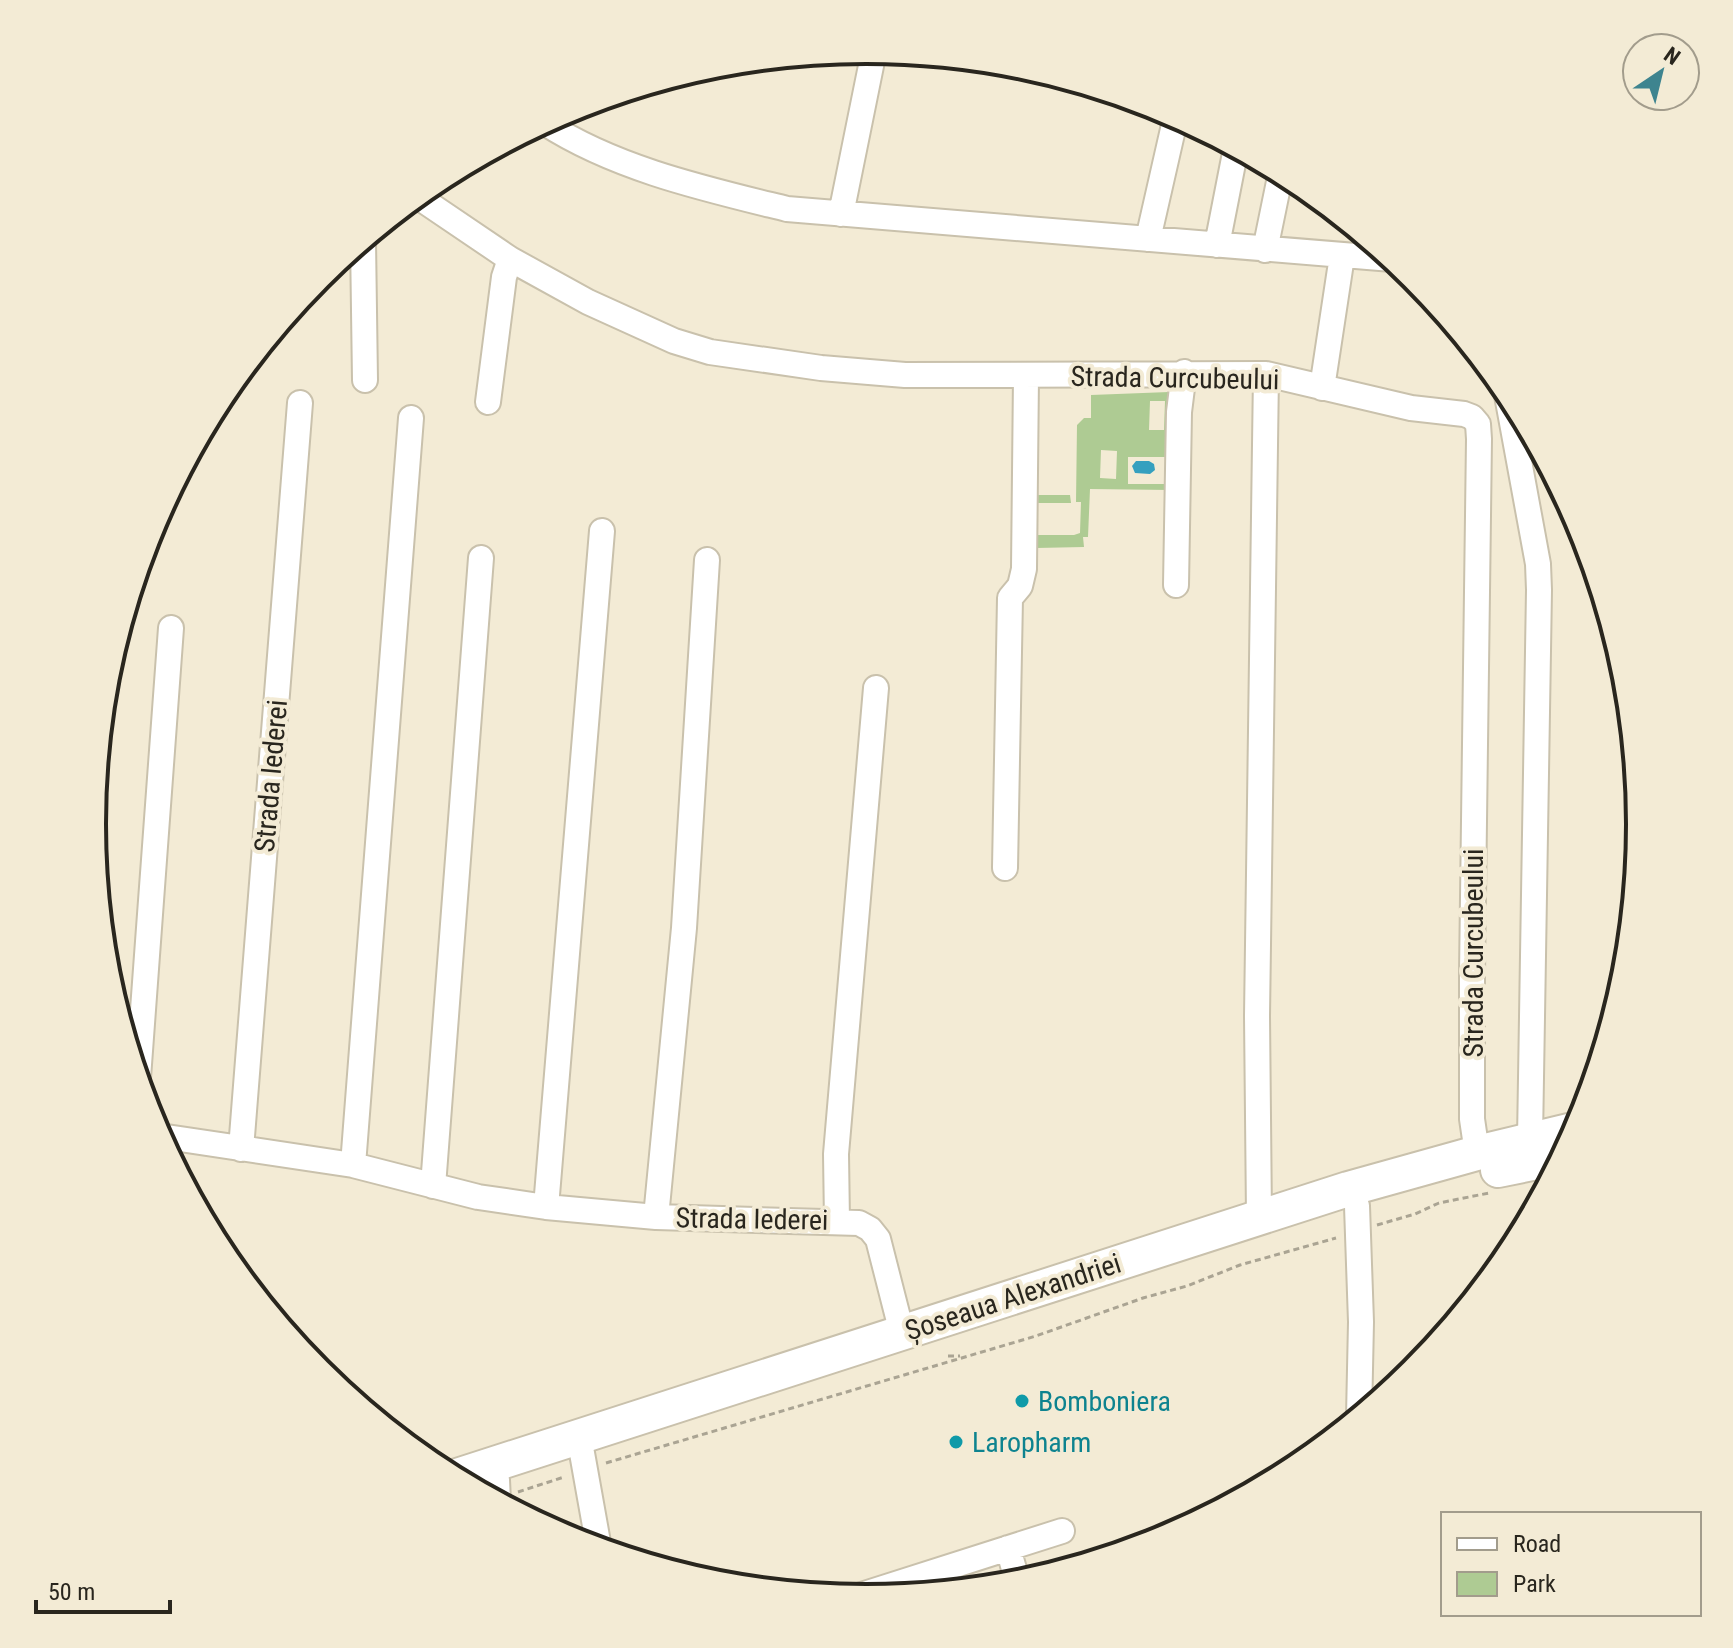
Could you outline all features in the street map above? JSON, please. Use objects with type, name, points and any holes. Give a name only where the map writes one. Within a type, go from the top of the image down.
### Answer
[{"type":"highway","name":"Șoseaua Alexandriei","points":[[470,1472],[1259,1217],[1477,1153],[1561,1132]]},
{"type":"highway","name":"Șoseaua Alexandriei","points":[[500,1489],[1244,1239],[1358,1218],[1437,1184],[1548,1160]]},
{"type":"street","points":[[841,214],[871,64]]},
{"type":"street","points":[[1148,239],[1173,129]]},
{"type":"street","points":[[558,130],[616,159],[678,180],[787,209],[1373,258]]},
{"type":"street","points":[[1217,245],[1234,159]]},
{"type":"street","points":[[1265,250],[1278,185]]},
{"type":"street","name":"Strada Curcubeului","points":[[428,204],[510,259],[624,319],[674,341],[710,352],[821,368],[891,374],[1266,374],[1411,408],[1472,417],[1478,424],[1472,974],[1472,1119],[1477,1153]]},
{"type":"street","points":[[363,255],[365,380]]},
{"type":"street","points":[[1322,388],[1342,256]]},
{"type":"street","points":[[488,402],[504,277],[510,259]]},
{"type":"street","points":[[1176,585],[1179,412],[1184,372]]},
{"type":"street","points":[[1259,1217],[1257,1016],[1266,374]]},
{"type":"street","points":[[1005,868],[1010,598],[1020,586],[1024,569],[1026,376]]},
{"type":"street","name":"Strada Iederei","points":[[241,1149],[300,403]]},
{"type":"street","points":[[353,1165],[411,418]]},
{"type":"street","points":[[1512,424],[1538,564],[1539,590],[1530,1139]]},
{"type":"street","points":[[546,1207],[602,531]]},
{"type":"street","points":[[433,1186],[481,558]]},
{"type":"street","points":[[656,1217],[684,928],[707,560]]},
{"type":"street","points":[[140,1047],[171,628]]},
{"type":"street","points":[[837,1222],[836,1154],[876,688]]},
{"type":"street","name":"Strada Iederei","points":[[175,1138],[353,1165],[478,1197],[546,1207],[656,1217],[837,1222],[866,1226],[878,1239],[902,1333]]},
{"type":"street","points":[[1358,1218],[1359,1402]]},
{"type":"street","points":[[584,1461],[597,1534]]},
{"type":"street","points":[[900,1583],[1062,1531]]},
{"type":"street","points":[[1008,1548],[1014,1569]]},
{"type":"path","points":[[500,1489],[584,1461],[968,1355],[1187,1286],[1358,1218],[1415,1214],[1439,1203],[1502,1189]]},
{"type":"path","points":[[948,1356],[968,1355]]},
{"type":"green space","points":[[1169,392],[1170,490],[1090,489],[1088,537],[1083,537],[1084,547],[1036,548],[1030,495],[1070,495],[1071,503],[1037,503],[1037,535],[1080,533],[1081,502],[1076,502],[1077,425],[1084,418],[1091,418],[1091,395]],"holes":[[[1150,401],[1165,401],[1164,430],[1149,430]],[[1101,450],[1117,451],[1116,479],[1100,478]],[[1128,457],[1165,457],[1166,484],[1128,484]]]},
{"type":"water","points":[[1136,461],[1149,461],[1154,464],[1155,470],[1150,474],[1135,473],[1132,466]]},
{"type":"place","name":"Bomboniera","points":[[1022,1401]]},
{"type":"place","name":"Laropharm","points":[[956,1442]]}]
